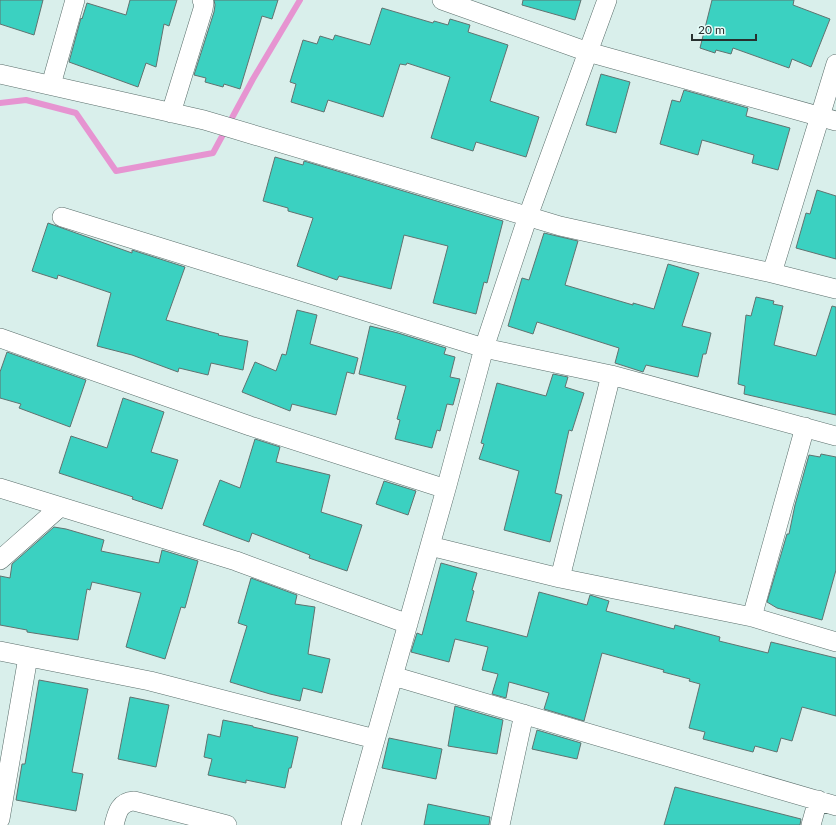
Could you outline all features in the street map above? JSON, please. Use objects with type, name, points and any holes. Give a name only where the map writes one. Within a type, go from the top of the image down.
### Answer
[{"type":"street","points":[[51,85],[75,0]]},
{"type":"street","points":[[171,112],[203,9],[204,3],[202,0]]},
{"type":"street","points":[[442,0],[588,52],[828,118]]},
{"type":"street","points":[[351,825],[446,489],[484,348],[528,216],[607,0]]},
{"type":"street","points":[[772,273],[828,118],[836,64]]},
{"type":"street","points":[[0,74],[204,120],[560,226],[772,273],[836,289]]},
{"type":"street","points":[[62,217],[484,348],[611,375],[836,436]]},
{"type":"street","points":[[0,338],[243,423],[446,489]]},
{"type":"street","points":[[560,578],[611,375]]},
{"type":"street","points":[[752,617],[805,427]]},
{"type":"street","points":[[0,488],[236,561],[408,624]]},
{"type":"street","points":[[0,560],[60,507]]},
{"type":"street","points":[[430,546],[560,578],[752,617],[836,642]]},
{"type":"street","points":[[0,651],[150,681],[374,740]]},
{"type":"street","points":[[0,819],[28,656]]},
{"type":"street","points":[[393,676],[827,803],[812,825]]},
{"type":"street","points":[[500,825],[524,714]]},
{"type":"street","points":[[114,825],[121,806],[127,801],[134,801],[227,825]]},
{"type":"building","points":[[0,0],[43,0],[34,35],[0,24]]},
{"type":"building","points":[[130,0],[177,0],[169,26],[164,24],[156,67],[146,63],[138,87],[69,62],[81,18],[82,19],[87,3],[126,15]]},
{"type":"building","points":[[214,0],[278,0],[272,19],[262,16],[240,89],[224,84],[223,87],[205,82],[206,78],[194,75],[214,12]]},
{"type":"building","points":[[523,0],[581,0],[575,20],[522,5]]},
{"type":"building","points":[[712,0],[794,0],[793,5],[830,19],[811,67],[792,59],[789,68],[733,48],[731,54],[716,50],[715,53],[700,48]]},
{"type":"building","points":[[382,8],[433,23],[434,21],[448,25],[450,19],[470,25],[468,32],[508,45],[490,101],[539,117],[526,157],[476,142],[473,151],[431,138],[450,77],[407,63],[406,65],[400,64],[383,117],[328,100],[324,112],[291,102],[296,84],[290,82],[303,40],[317,44],[320,36],[333,40],[335,35],[370,45]]},
{"type":"building","points":[[601,74],[630,82],[616,133],[586,125]]},
{"type":"building","points":[[684,90],[748,108],[746,116],[790,128],[778,170],[752,163],[754,155],[702,140],[698,155],[660,144],[672,100],[680,102]]},
{"type":"building","points":[[275,157],[303,165],[304,161],[503,221],[487,283],[484,282],[476,314],[433,303],[448,246],[404,235],[391,289],[339,276],[337,280],[297,266],[313,218],[288,211],[288,208],[263,201]]},
{"type":"building","points":[[817,190],[836,196],[836,259],[796,248],[806,213],[810,214]]},
{"type":"building","points":[[48,223],[132,253],[132,250],[185,267],[166,320],[219,334],[218,335],[248,341],[243,370],[211,363],[208,375],[179,368],[178,372],[132,355],[97,346],[111,293],[58,275],[57,279],[32,271]]},
{"type":"building","points":[[544,233],[578,241],[565,285],[633,305],[633,303],[654,309],[668,264],[699,273],[682,326],[711,333],[706,354],[703,354],[698,377],[646,365],[643,372],[615,363],[619,348],[537,322],[533,334],[508,326],[522,278],[529,280]]},
{"type":"building","points":[[756,297],[774,301],[773,304],[783,306],[774,345],[816,356],[832,306],[836,307],[836,415],[744,394],[745,386],[738,384],[746,315],[751,316]]},
{"type":"building","points":[[297,310],[317,315],[310,344],[358,358],[354,374],[347,372],[336,415],[292,404],[290,411],[242,392],[255,362],[276,371],[282,354],[286,355]]},
{"type":"building","points":[[370,326],[446,348],[444,354],[455,357],[450,377],[460,379],[453,405],[447,404],[440,431],[437,430],[432,448],[395,439],[400,420],[397,419],[406,386],[359,374]]},
{"type":"building","points":[[7,352],[86,380],[70,427],[19,408],[21,404],[0,398],[0,372]]},
{"type":"building","points":[[553,374],[568,377],[565,387],[584,393],[572,431],[569,430],[555,493],[562,495],[550,542],[504,530],[519,471],[479,459],[484,444],[481,443],[497,383],[546,396]]},
{"type":"building","points":[[123,398],[164,412],[151,452],[178,460],[162,509],[132,499],[133,497],[59,473],[71,436],[107,448]]},
{"type":"building","points":[[255,439],[280,447],[276,462],[330,475],[321,512],[362,525],[347,571],[309,558],[310,555],[252,533],[249,542],[203,525],[220,480],[240,488]]},
{"type":"building","points":[[821,454],[836,457],[836,570],[822,620],[777,608],[767,602],[787,534],[789,534],[795,505],[809,455],[820,457]]},
{"type":"building","points":[[384,481],[416,491],[408,515],[376,504]]},
{"type":"building","points":[[54,527],[104,540],[101,551],[159,563],[162,550],[198,561],[185,608],[181,607],[165,659],[126,647],[141,593],[92,582],[90,590],[87,589],[78,640],[27,632],[27,630],[0,625],[0,576],[10,578],[12,564]]},
{"type":"building","points":[[441,563],[477,573],[466,621],[527,637],[539,592],[587,605],[590,595],[609,601],[606,611],[674,629],[675,625],[720,637],[719,641],[768,653],[771,642],[836,658],[836,716],[802,707],[792,741],[781,738],[777,752],[755,746],[753,752],[703,739],[705,732],[689,728],[700,684],[689,681],[690,679],[663,672],[664,670],[602,653],[584,721],[544,709],[549,693],[509,682],[506,698],[492,694],[498,674],[482,670],[488,647],[455,639],[449,662],[411,652],[417,633],[422,635]]},
{"type":"building","points":[[251,578],[297,595],[295,604],[315,607],[308,654],[330,659],[322,693],[303,688],[300,701],[230,682],[247,626],[238,623]]},
{"type":"building","points":[[39,680],[88,689],[72,772],[83,774],[76,811],[16,800],[22,764],[25,764]]},
{"type":"building","points":[[130,697],[169,705],[156,767],[118,759]]},
{"type":"building","points":[[455,706],[503,720],[497,754],[448,746]]},
{"type":"building","points":[[223,720],[298,737],[285,788],[246,780],[246,783],[208,775],[212,759],[204,757],[208,734],[220,737]]},
{"type":"building","points":[[537,730],[581,743],[577,759],[532,749]]},
{"type":"building","points":[[389,738],[442,749],[436,779],[382,768]]},
{"type":"building","points":[[675,787],[801,819],[800,825],[664,825]]},
{"type":"building","points":[[428,804],[490,817],[489,825],[424,825]]},
{"type":"waterway","points":[[0,103],[26,100],[76,113],[116,171],[213,153],[253,79],[300,0]]}]
